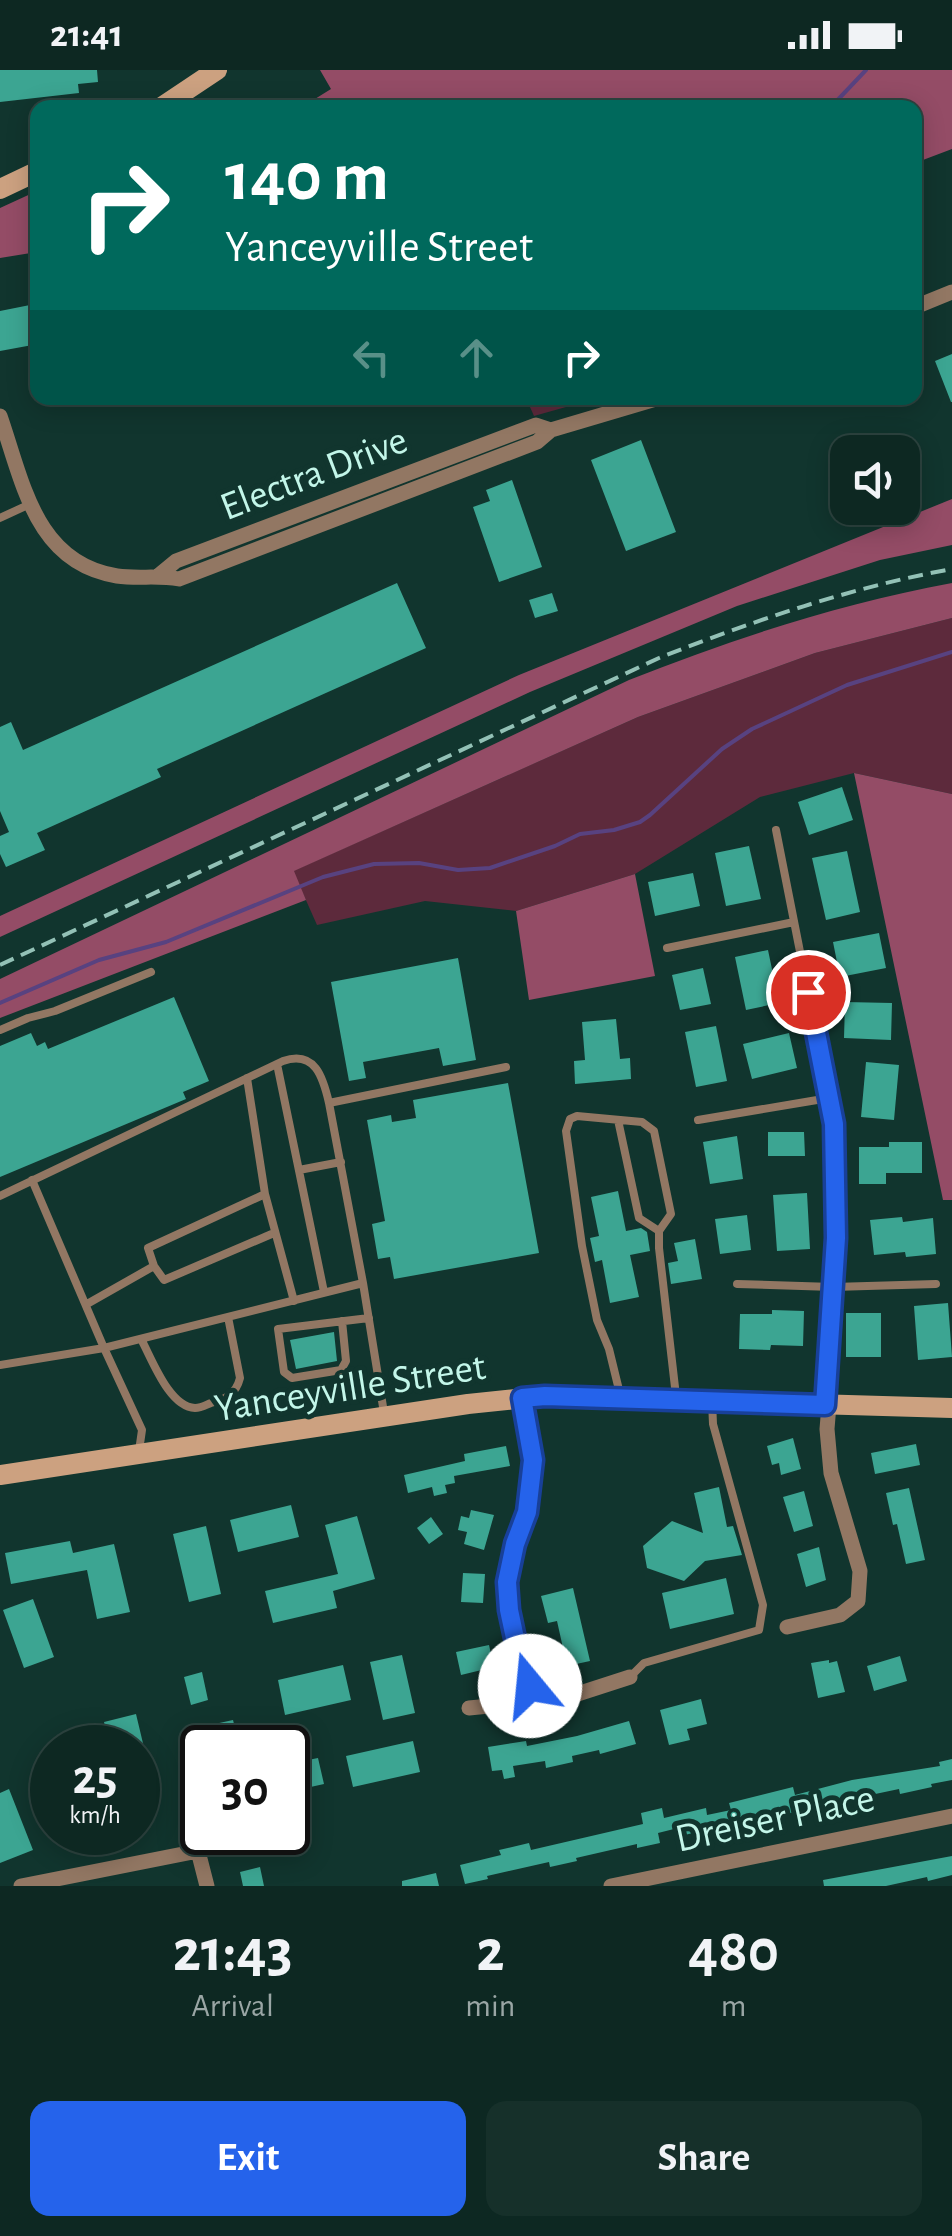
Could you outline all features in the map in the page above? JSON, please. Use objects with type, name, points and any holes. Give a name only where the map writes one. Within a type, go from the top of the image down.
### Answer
[{"type":"main road","points":[[172,100],[212,72]]},
{"type":"main road","points":[[0,189],[30,175]]},
{"type":"main road","name":"Yanceyville Street","points":[[0,1476],[545,1396],[952,1408]]},
{"type":"street","points":[[922,304],[952,292]]},
{"type":"street","name":"Electra Drive","points":[[0,416],[30,504],[48,536],[70,556],[116,576],[159,575],[179,579],[538,442],[552,430],[636,405]]},
{"type":"street","name":"Electra Drive","points":[[159,575],[176,560],[536,425],[552,430]]},
{"type":"street","points":[[522,1398],[533,1460],[527,1512],[507,1582],[516,1643],[533,1701]]},
{"type":"street","points":[[787,1627],[840,1615],[858,1601],[860,1571],[831,1473],[827,1405]]},
{"type":"street","points":[[469,1708],[562,1698],[630,1676]]},
{"type":"street","name":"Dreiser Place","points":[[610,1886],[952,1816]]},
{"type":"street","points":[[21,1886],[198,1851],[207,1886]]},
{"type":"lane","points":[[404,475],[410,492]]},
{"type":"lane","points":[[0,518],[30,504]]},
{"type":"lane","points":[[776,830],[834,1124],[836,1238],[827,1405]]},
{"type":"lane","points":[[667,948],[794,922]]},
{"type":"lane","points":[[0,1030],[150,972]]},
{"type":"lane","points":[[0,1196],[277,1064],[295,1057],[306,1060],[317,1068],[330,1103],[364,1283],[384,1418]]},
{"type":"lane","points":[[277,1064],[324,1292]]},
{"type":"lane","points":[[330,1103],[506,1068]]},
{"type":"lane","points":[[247,1078],[265,1194],[294,1301]]},
{"type":"lane","points":[[698,1120],[829,1098]]},
{"type":"lane","points":[[621,1398],[597,1320],[582,1246],[566,1131],[570,1119],[577,1116],[642,1122],[654,1131],[671,1214],[660,1231],[661,1264],[677,1400]]},
{"type":"lane","points":[[618,1120],[639,1218],[660,1231]]},
{"type":"lane","points":[[299,1170],[341,1162]]},
{"type":"lane","points":[[32,1180],[142,1430],[138,1456]]},
{"type":"lane","points":[[265,1194],[148,1248],[164,1280],[274,1233]]},
{"type":"lane","points":[[87,1304],[154,1266]]},
{"type":"lane","points":[[0,1365],[104,1348],[364,1283]]},
{"type":"lane","points":[[737,1284],[936,1284]]},
{"type":"lane","points":[[273,1305],[284,1372],[292,1378],[341,1370],[346,1361],[342,1321]]},
{"type":"lane","points":[[142,1339],[178,1402],[194,1408],[226,1400],[238,1387],[240,1378],[228,1317]]},
{"type":"lane","points":[[278,1329],[369,1318]]},
{"type":"lane","points":[[630,1676],[644,1663],[759,1630],[763,1605],[713,1424],[712,1402]]},
{"type":"shaded area","points":[[320,70],[952,70],[952,149],[922,160],[922,100],[313,100],[331,89]]},
{"type":"shaded area","points":[[30,194],[30,253],[0,258],[0,208]]},
{"type":"shaded area","points":[[529,405],[573,405],[534,416]]},
{"type":"shaded area","points":[[952,499],[952,545],[880,560],[737,606],[530,692],[0,937],[0,916],[519,675],[888,525],[920,525],[920,512]]},
{"type":"shaded area","points":[[952,583],[952,618],[815,653],[638,717],[294,871],[306,900],[0,1018],[0,979],[629,680],[788,624]]},
{"type":"shaded area","points":[[952,618],[952,794],[854,773],[760,797],[635,874],[516,911],[425,901],[317,925],[293,871],[638,717],[815,653]]},
{"type":"shaded area","points":[[854,773],[952,794],[952,1200],[943,1200]]},
{"type":"shaded area","points":[[635,874],[655,976],[529,1000],[516,911]]},
{"type":"building","points":[[0,70],[97,70],[98,82],[78,84],[79,93],[0,102]]},
{"type":"building","points":[[30,305],[30,345],[0,351],[0,311]]},
{"type":"building","points":[[952,354],[952,402],[951,402],[935,361]]},
{"type":"building","points":[[641,440],[676,532],[626,551],[591,460]]},
{"type":"building","points":[[512,480],[542,567],[499,582],[473,507],[490,501],[486,490]]},
{"type":"building","points":[[397,583],[426,648],[157,769],[161,777],[37,833],[45,850],[6,867],[0,854],[0,836],[9,832],[0,811],[0,727],[11,722],[23,750]]},
{"type":"building","points":[[552,593],[558,611],[535,618],[529,600]]},
{"type":"building","points":[[842,787],[853,820],[809,835],[798,802]]},
{"type":"building","points":[[749,846],[761,899],[726,906],[715,853]]},
{"type":"building","points":[[847,851],[860,912],[826,920],[812,858]]},
{"type":"building","points":[[693,873],[700,906],[655,916],[648,882]]},
{"type":"building","points":[[879,933],[886,968],[840,977],[833,942]]},
{"type":"building","points":[[768,950],[779,1003],[746,1010],[735,957]]},
{"type":"building","points":[[458,958],[476,1060],[443,1066],[439,1048],[363,1062],[366,1078],[349,1081],[331,982]]},
{"type":"building","points":[[703,968],[711,1004],[680,1010],[672,975]]},
{"type":"building","points":[[174,997],[209,1081],[183,1092],[186,1099],[0,1177],[0,1046],[31,1033],[37,1046],[45,1042],[48,1049]]},
{"type":"building","points":[[845,1002],[892,1003],[891,1040],[844,1038]]},
{"type":"building","points":[[616,1019],[620,1059],[630,1058],[631,1079],[575,1084],[574,1061],[585,1060],[582,1022]]},
{"type":"building","points":[[716,1026],[727,1081],[696,1087],[685,1032]]},
{"type":"building","points":[[789,1033],[797,1068],[752,1079],[743,1044]]},
{"type":"building","points":[[866,1062],[899,1065],[894,1120],[861,1117]]},
{"type":"building","points":[[508,1083],[539,1253],[394,1279],[390,1257],[378,1259],[372,1224],[385,1221],[367,1120],[391,1115],[392,1122],[416,1118],[413,1100]]},
{"type":"building","points":[[768,1132],[804,1132],[805,1156],[768,1156]]},
{"type":"building","points":[[737,1136],[743,1179],[710,1184],[703,1142]]},
{"type":"building","points":[[889,1142],[922,1142],[922,1173],[886,1173],[886,1184],[859,1184],[859,1147],[889,1147]]},
{"type":"building","points":[[618,1191],[626,1231],[641,1228],[647,1232],[650,1251],[630,1255],[639,1297],[610,1303],[602,1260],[595,1262],[590,1238],[599,1236],[591,1197]]},
{"type":"building","points":[[807,1193],[810,1249],[777,1251],[773,1195]]},
{"type":"building","points":[[747,1215],[751,1250],[720,1254],[715,1219]]},
{"type":"building","points":[[902,1217],[903,1222],[933,1218],[936,1254],[874,1255],[870,1220]]},
{"type":"building","points":[[695,1239],[702,1279],[671,1284],[668,1263],[678,1261],[674,1243]]},
{"type":"building","points":[[948,1303],[952,1357],[918,1360],[914,1306]]},
{"type":"building","points":[[772,1310],[804,1311],[803,1346],[739,1349],[740,1314],[772,1314]]},
{"type":"building","points":[[846,1313],[881,1313],[881,1357],[846,1357]]},
{"type":"building","points":[[334,1332],[337,1361],[296,1369],[290,1340]]},
{"type":"building","points":[[793,1438],[801,1469],[781,1475],[779,1463],[772,1465],[767,1446]]},
{"type":"building","points":[[916,1444],[920,1465],[875,1474],[871,1453]]},
{"type":"building","points":[[506,1446],[510,1466],[454,1476],[455,1483],[445,1485],[447,1493],[434,1496],[432,1487],[408,1493],[404,1475],[465,1461],[464,1454]]},
{"type":"building","points":[[719,1487],[727,1527],[733,1526],[742,1555],[705,1561],[684,1581],[647,1568],[643,1546],[672,1521],[703,1533],[694,1493]]},
{"type":"building","points":[[909,1488],[925,1560],[906,1564],[886,1493]]},
{"type":"building","points":[[804,1491],[813,1526],[794,1532],[783,1497]]},
{"type":"building","points":[[291,1505],[299,1537],[238,1552],[230,1520]]},
{"type":"building","points":[[471,1510],[494,1515],[484,1550],[464,1544],[467,1532],[458,1530],[461,1516],[469,1518]]},
{"type":"building","points":[[357,1516],[375,1579],[333,1591],[337,1608],[273,1623],[265,1591],[338,1574],[325,1525]]},
{"type":"building","points":[[431,1517],[443,1534],[429,1544],[417,1528]]},
{"type":"building","points":[[206,1526],[221,1594],[189,1602],[173,1534]]},
{"type":"building","points":[[70,1541],[73,1553],[114,1544],[130,1612],[97,1619],[87,1570],[11,1584],[5,1553]]},
{"type":"building","points":[[819,1547],[826,1580],[806,1587],[797,1554]]},
{"type":"building","points":[[463,1573],[485,1574],[483,1603],[461,1602]]},
{"type":"building","points":[[726,1578],[734,1614],[670,1629],[662,1593]]},
{"type":"building","points":[[573,1588],[590,1661],[567,1666],[557,1621],[548,1623],[541,1596]]},
{"type":"building","points":[[33,1599],[54,1657],[24,1668],[3,1610]]},
{"type":"building","points":[[489,1645],[494,1667],[461,1675],[456,1652]]},
{"type":"building","points":[[402,1655],[415,1713],[383,1720],[370,1662]]},
{"type":"building","points":[[900,1656],[907,1681],[874,1691],[867,1666]]},
{"type":"building","points":[[837,1661],[845,1692],[818,1698],[811,1663]]},
{"type":"building","points":[[343,1665],[351,1700],[285,1715],[278,1680]]},
{"type":"building","points":[[202,1672],[208,1700],[191,1705],[184,1677]]},
{"type":"building","points":[[701,1699],[707,1724],[687,1729],[690,1740],[669,1745],[660,1710]]},
{"type":"building","points":[[136,1714],[139,1725],[105,1725],[104,1722]]},
{"type":"building","points":[[629,1721],[636,1744],[600,1754],[599,1750],[572,1756],[573,1762],[546,1768],[545,1761],[513,1766],[515,1777],[504,1779],[502,1770],[492,1771],[488,1747],[526,1741],[527,1746]]},
{"type":"building","points":[[413,1741],[420,1772],[353,1787],[346,1756]]},
{"type":"building","points":[[318,1758],[324,1784],[310,1787],[310,1760]]},
{"type":"building","points":[[952,1759],[952,1780],[900,1794],[899,1789],[842,1801],[843,1806],[812,1813],[811,1808],[680,1836],[678,1828],[658,1833],[660,1843],[637,1848],[637,1844],[550,1867],[549,1862],[465,1884],[460,1865],[529,1843],[531,1850],[643,1824],[641,1813],[662,1808],[664,1818],[706,1808],[707,1815],[731,1810],[729,1803],[793,1787],[795,1795],[852,1780],[940,1766],[939,1762]]},
{"type":"building","points":[[9,1789],[30,1851],[0,1863],[0,1793]]},
{"type":"building","points":[[952,1856],[952,1875],[928,1881],[927,1877],[886,1886],[824,1886],[823,1880]]},
{"type":"building","points":[[260,1867],[264,1886],[243,1886],[240,1872]]},
{"type":"building","points":[[436,1873],[439,1886],[402,1886],[402,1881]]},
{"type":"waterway","points":[[838,100],[866,70]]},
{"type":"waterway","points":[[0,1003],[99,960],[166,942],[323,877],[374,864],[419,863],[458,870],[490,868],[580,834],[640,822],[722,749],[752,729],[847,685],[952,652]]},
{"type":"railway","points":[[0,965],[659,658],[803,606],[952,569]]},
{"type":"route","points":[[530,1686],[516,1643],[507,1582],[527,1512],[533,1460],[522,1398],[825,1405],[836,1238],[834,1124],[808,992]]}]
